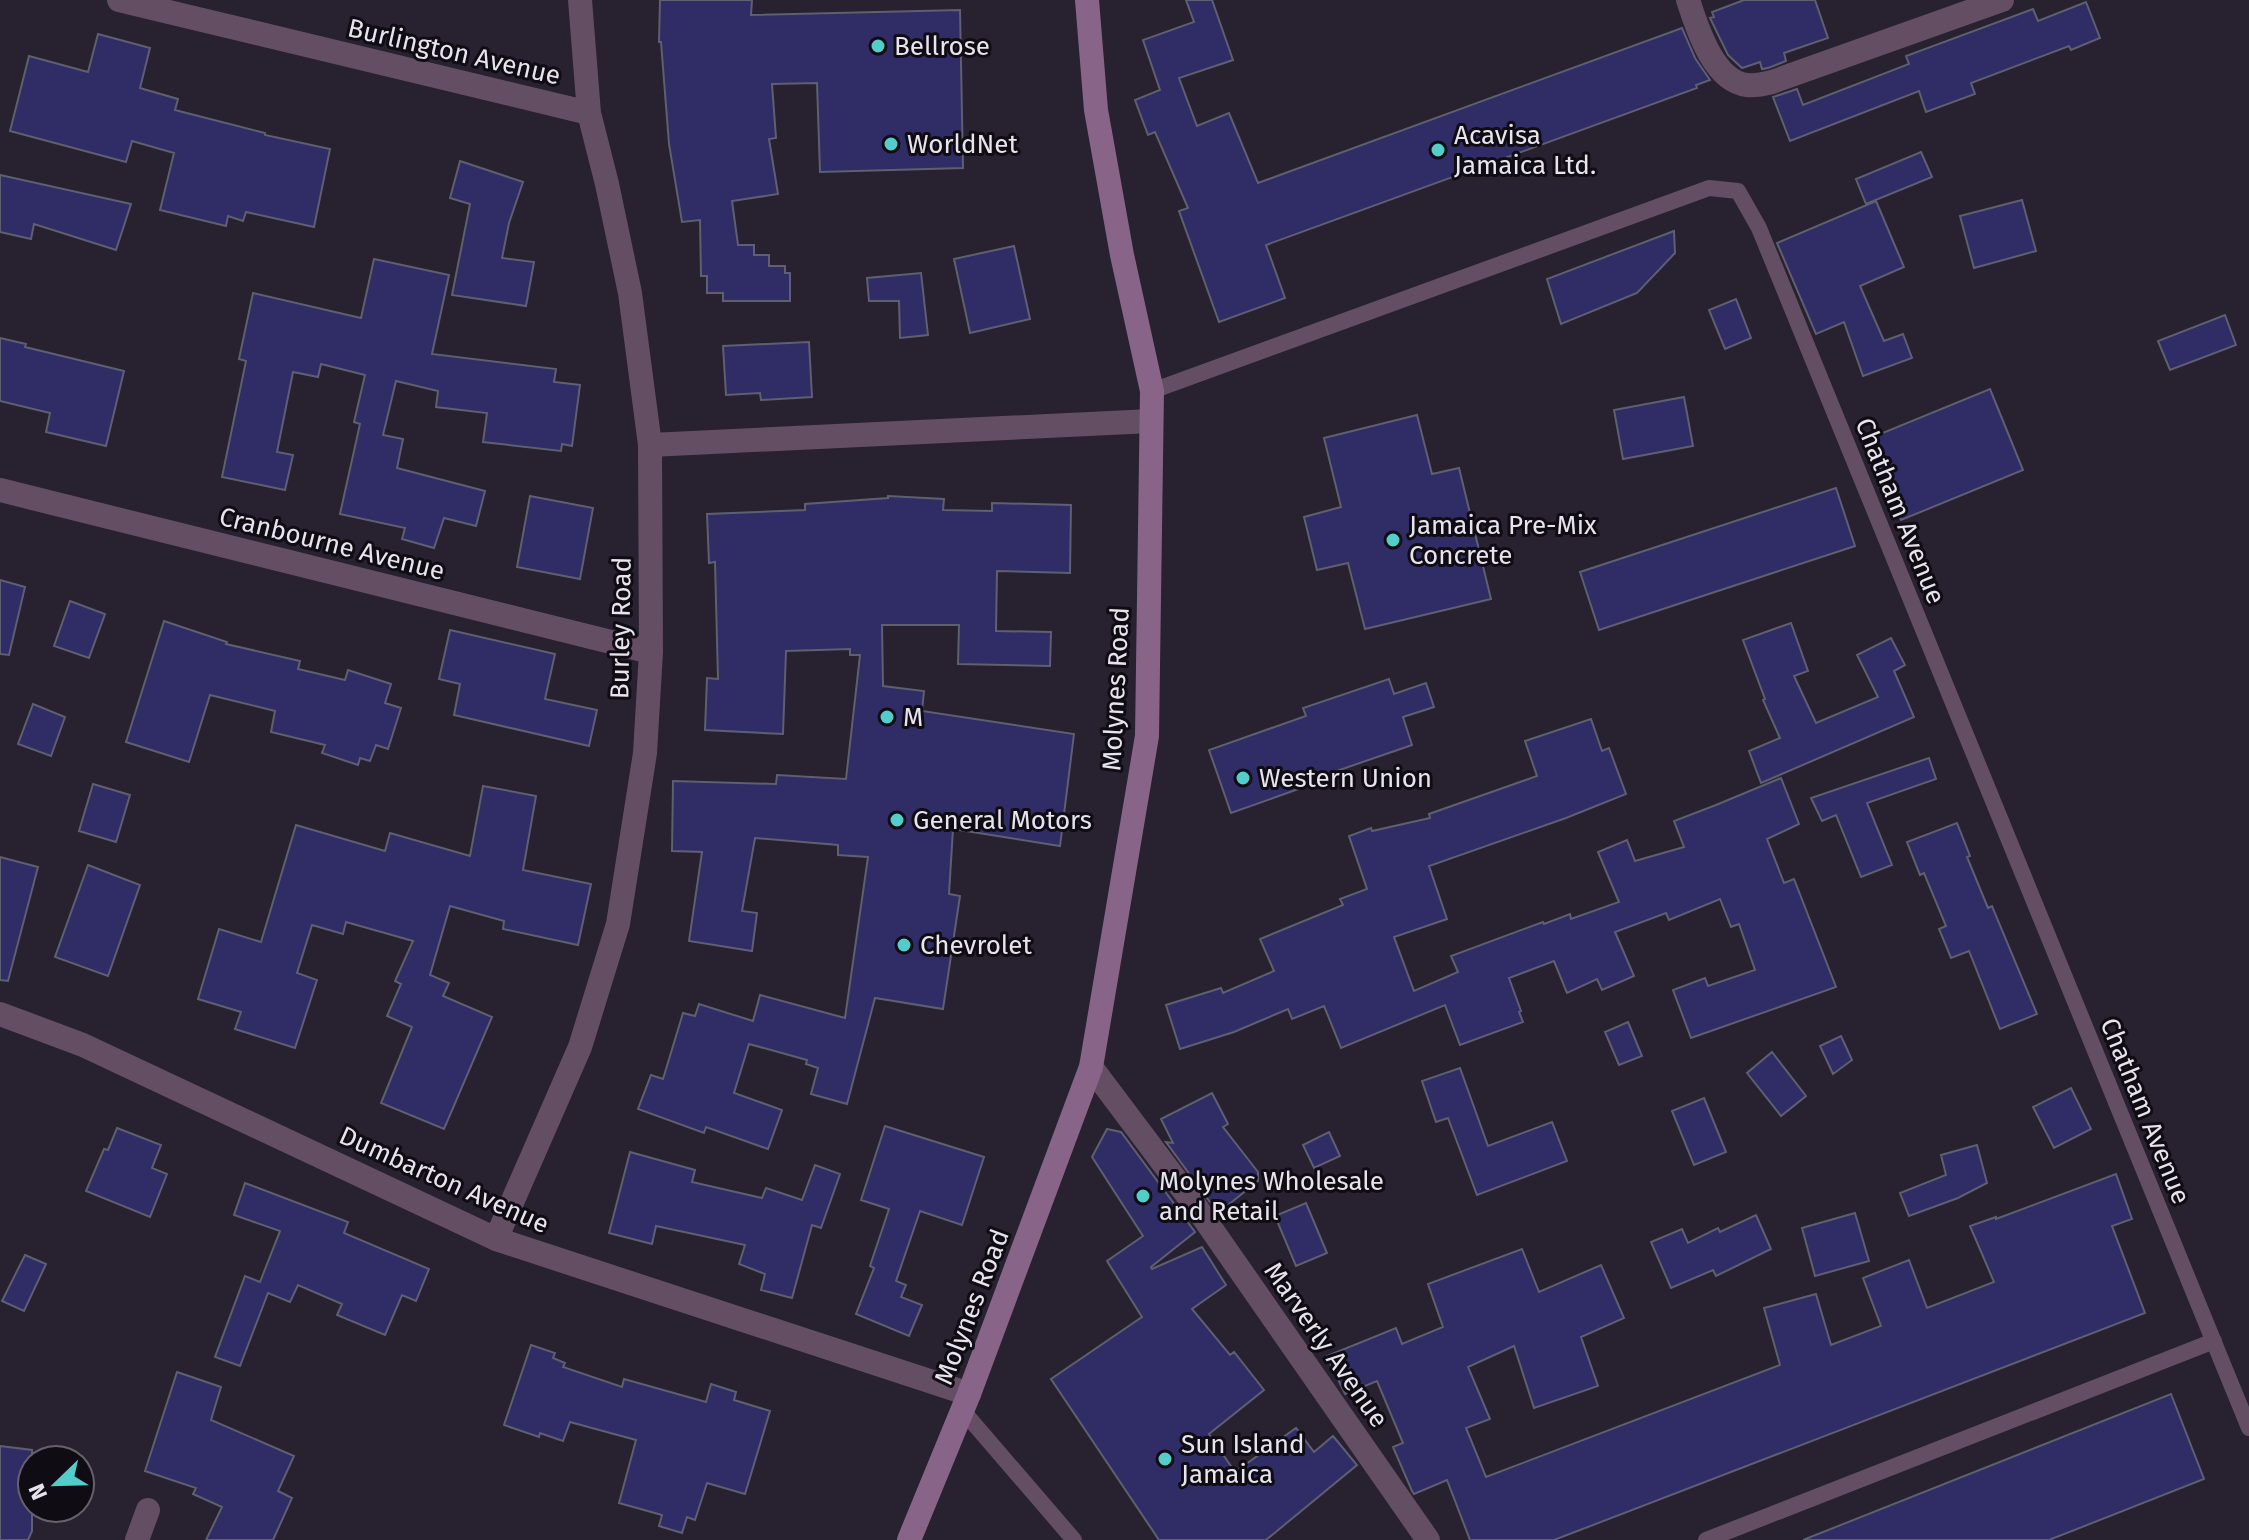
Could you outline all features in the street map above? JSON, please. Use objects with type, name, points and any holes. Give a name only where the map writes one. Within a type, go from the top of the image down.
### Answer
[{"type":"main road","name":"Molynes Road","points":[[909,1540],[966,1402],[1091,1067],[1147,736],[1152,391],[1122,255],[1096,110],[1087,0]]},
{"type":"street","name":"Burlington Avenue","points":[[119,0],[589,113]]},
{"type":"street","name":"Burley Road","points":[[496,1239],[580,1047],[618,924],[645,753],[651,652],[650,445],[630,293],[589,113],[580,0]]},
{"type":"street","points":[[1688,0],[1700,38],[1714,61],[1729,77],[1744,85],[1772,82],[2002,0]]},
{"type":"street","points":[[650,445],[1151,421]]},
{"type":"street","name":"Cranbourne Avenue","points":[[0,490],[651,652]]},
{"type":"street","name":"Dumbarton Avenue","points":[[0,1014],[83,1045],[496,1239],[966,1402]]},
{"type":"street","name":"Marverly Avenue","points":[[1091,1067],[1194,1204],[1428,1540]]},
{"type":"street","points":[[137,1540],[148,1510]]},
{"type":"lane","name":"Chatham Avenue","points":[[1152,391],[1709,188],[1738,191],[1759,228],[2249,1428]]},
{"type":"lane","points":[[1706,1540],[2214,1341]]},
{"type":"lane","points":[[966,1402],[1074,1540]]},
{"type":"building","points":[[660,0],[752,0],[751,15],[960,10],[963,168],[820,172],[817,83],[772,84],[776,138],[769,139],[778,194],[732,201],[738,245],[754,245],[754,255],[769,255],[769,266],[785,266],[785,273],[790,273],[790,301],[723,301],[723,293],[707,293],[707,276],[701,276],[700,220],[682,222],[669,144],[659,42]]},
{"type":"building","name":"Acavisa Jamaica Ltd.","points":[[1186,0],[1212,0],[1233,60],[1179,78],[1197,126],[1229,113],[1258,183],[1682,28],[1695,58],[1710,80],[1696,85],[1697,88],[1266,245],[1285,298],[1219,322],[1179,211],[1188,208],[1155,132],[1148,135],[1135,100],[1160,90],[1143,40],[1194,22]]},
{"type":"building","points":[[1744,0],[1815,0],[1828,38],[1784,53],[1786,61],[1768,68],[1762,69],[1760,62],[1742,68],[1728,55],[1710,18],[1714,17],[1712,12]]},
{"type":"building","points":[[2086,2],[2100,38],[2071,50],[2069,46],[1971,83],[1975,94],[1926,112],[1919,91],[1790,141],[1773,97],[1797,89],[1803,105],[1909,64],[1906,56],[2033,9],[2038,21]]},
{"type":"building","points":[[98,34],[150,48],[140,88],[178,99],[175,110],[330,149],[314,227],[246,212],[243,221],[228,216],[226,226],[160,210],[174,153],[132,141],[126,162],[10,131],[29,56],[88,72]]},
{"type":"building","points":[[1921,152],[1932,177],[1866,204],[1856,179]]},
{"type":"building","points":[[460,161],[523,182],[509,223],[502,258],[534,262],[526,306],[452,295],[470,204],[450,198]]},
{"type":"building","points":[[0,175],[131,204],[116,250],[34,224],[31,239],[0,232]]},
{"type":"building","points":[[2022,200],[2036,251],[1974,268],[1960,216]]},
{"type":"building","points":[[1876,201],[1904,267],[1860,286],[1884,341],[1903,334],[1912,358],[1863,376],[1844,322],[1816,334],[1777,243]]},
{"type":"building","points":[[1674,231],[1675,253],[1637,293],[1561,324],[1547,279]]},
{"type":"building","points":[[1014,246],[1030,319],[970,333],[954,259]]},
{"type":"building","points":[[374,259],[449,275],[432,354],[556,369],[554,382],[580,385],[572,446],[562,444],[561,451],[483,442],[487,413],[436,407],[438,391],[396,381],[383,435],[403,439],[397,468],[485,491],[476,526],[444,518],[434,548],[402,539],[405,528],[340,514],[360,424],[354,422],[365,375],[321,364],[318,377],[293,372],[277,452],[293,455],[285,490],[222,477],[246,361],[239,359],[253,293],[361,318]]},
{"type":"building","points":[[921,273],[928,335],[900,338],[899,301],[869,301],[867,278]]},
{"type":"building","points":[[1736,299],[1751,338],[1725,349],[1709,310]]},
{"type":"building","points":[[2225,315],[2236,345],[2170,370],[2158,341]]},
{"type":"building","points":[[0,338],[124,371],[106,446],[46,432],[50,413],[0,401]]},
{"type":"building","points":[[809,342],[812,397],[761,400],[760,393],[726,395],[723,346]]},
{"type":"building","points":[[1990,389],[2023,470],[1901,520],[1868,439]]},
{"type":"building","points":[[1684,397],[1693,446],[1623,459],[1614,410]]},
{"type":"building","name":"Jamaica Pre-Mix Concrete","points":[[1417,415],[1432,474],[1459,468],[1491,599],[1365,629],[1348,563],[1317,570],[1304,517],[1341,507],[1324,438]]},
{"type":"building","points":[[1836,488],[1855,546],[1599,630],[1580,572]]},
{"type":"building","points":[[530,496],[593,508],[580,579],[517,567]]},
{"type":"building","points":[[888,496],[944,499],[943,510],[992,511],[992,503],[1071,505],[1070,573],[997,571],[996,631],[1051,632],[1050,666],[958,664],[959,625],[882,625],[883,686],[924,691],[922,711],[1074,734],[1060,846],[953,829],[949,894],[960,896],[943,1009],[875,998],[847,1104],[811,1094],[818,1068],[806,1064],[807,1060],[749,1044],[734,1093],[782,1110],[768,1149],[706,1127],[704,1133],[638,1109],[651,1075],[663,1079],[683,1013],[695,1016],[699,1004],[753,1021],[760,995],[845,1018],[868,857],[838,855],[838,845],[755,838],[742,911],[757,913],[752,951],[689,941],[702,852],[672,851],[673,781],[776,784],[777,775],[846,779],[860,655],[850,655],[850,649],[786,651],[783,734],[705,730],[707,678],[718,679],[715,562],[709,563],[707,514],[805,510],[805,504]]},
{"type":"building","points":[[0,580],[25,587],[9,655],[0,654]]},
{"type":"building","points":[[70,601],[105,614],[89,658],[54,646]]},
{"type":"building","points":[[164,621],[226,644],[300,661],[298,669],[345,680],[348,670],[391,684],[385,703],[401,708],[388,749],[376,745],[370,761],[360,758],[358,765],[322,753],[325,745],[271,732],[275,711],[210,695],[189,762],[126,742]]},
{"type":"building","points":[[1791,623],[1808,671],[1794,676],[1816,723],[1878,697],[1857,655],[1891,638],[1905,665],[1894,671],[1914,717],[1761,783],[1749,751],[1780,738],[1763,700],[1743,640]]},
{"type":"building","points":[[450,630],[555,654],[545,699],[597,710],[589,746],[454,715],[460,684],[439,679]]},
{"type":"building","points":[[1389,679],[1394,694],[1426,683],[1434,707],[1403,717],[1412,745],[1322,776],[1324,780],[1231,813],[1209,750],[1306,716],[1303,708]]},
{"type":"building","points":[[33,704],[65,717],[51,756],[18,744]]},
{"type":"building","points":[[1591,719],[1602,751],[1609,748],[1626,794],[1429,866],[1447,919],[1394,937],[1414,991],[1458,972],[1451,956],[1543,922],[1570,914],[1571,919],[1619,902],[1598,852],[1627,840],[1635,861],[1684,847],[1674,821],[1781,778],[1799,824],[1767,839],[1784,883],[1794,879],[1836,987],[1691,1038],[1673,990],[1705,978],[1708,986],[1755,970],[1739,924],[1731,927],[1720,899],[1669,920],[1666,913],[1615,932],[1634,976],[1602,990],[1597,979],[1567,993],[1554,961],[1509,978],[1523,1022],[1460,1045],[1445,1005],[1341,1048],[1324,1006],[1292,1019],[1288,1009],[1234,1032],[1180,1049],[1166,1005],[1221,988],[1223,993],[1274,971],[1260,939],[1343,905],[1340,899],[1367,889],[1349,836],[1371,828],[1372,831],[1430,818],[1429,814],[1537,776],[1525,741]]},
{"type":"building","points":[[1929,758],[1936,779],[1867,803],[1892,865],[1861,877],[1836,815],[1822,821],[1811,798]]},
{"type":"building","points":[[93,784],[130,795],[116,842],[79,831]]},
{"type":"building","points":[[483,786],[536,796],[523,870],[591,884],[578,945],[503,929],[504,921],[450,906],[430,975],[449,983],[443,996],[492,1017],[444,1129],[381,1103],[412,1027],[387,1016],[401,984],[395,981],[413,941],[346,922],[343,934],[312,925],[297,973],[317,980],[295,1048],[235,1029],[241,1012],[198,999],[219,929],[261,942],[296,825],[385,851],[390,833],[470,856]]},
{"type":"building","points":[[1957,823],[1988,908],[1992,906],[2037,1014],[2000,1029],[1969,951],[1951,958],[1939,929],[1946,926],[1907,842]]},
{"type":"building","points":[[0,857],[38,867],[8,981],[0,980]]},
{"type":"building","points":[[88,865],[140,885],[108,976],[55,957]]},
{"type":"building","points":[[1628,1022],[1642,1056],[1619,1065],[1605,1032]]},
{"type":"building","points":[[1841,1036],[1852,1060],[1833,1074],[1820,1046]]},
{"type":"building","points":[[1772,1052],[1806,1096],[1781,1116],[1747,1073]]},
{"type":"building","points":[[1460,1068],[1488,1146],[1552,1122],[1567,1161],[1477,1195],[1448,1118],[1436,1122],[1422,1081]]},
{"type":"building","points":[[2071,1088],[2091,1129],[2054,1148],[2033,1107]]},
{"type":"building","points":[[1212,1093],[1228,1124],[1223,1127],[1258,1172],[1258,1181],[1218,1213],[1166,1142],[1173,1143],[1161,1119]]},
{"type":"building","points":[[1704,1098],[1726,1152],[1694,1165],[1672,1111]]},
{"type":"building","points":[[885,1126],[984,1157],[962,1225],[920,1211],[896,1281],[906,1285],[901,1297],[922,1305],[909,1336],[856,1314],[874,1268],[870,1266],[889,1209],[861,1200]]},
{"type":"building","points":[[117,1128],[161,1145],[152,1168],[167,1174],[150,1217],[86,1191]]},
{"type":"building","points":[[1107,1129],[1121,1132],[1195,1232],[1152,1269],[1202,1247],[1226,1285],[1192,1309],[1230,1355],[1234,1352],[1264,1390],[1209,1434],[1235,1472],[1296,1428],[1314,1452],[1333,1436],[1357,1465],[1266,1540],[1159,1540],[1051,1379],[1142,1317],[1107,1261],[1143,1236],[1092,1157]]},
{"type":"building","points":[[1329,1132],[1340,1156],[1314,1168],[1303,1145]]},
{"type":"building","points":[[1977,1145],[1987,1183],[1958,1198],[1909,1216],[1900,1193],[1946,1175],[1941,1155]]},
{"type":"building","points":[[630,1152],[695,1170],[692,1182],[762,1198],[766,1188],[802,1200],[815,1165],[840,1174],[821,1228],[812,1225],[792,1298],[761,1290],[765,1274],[739,1264],[745,1245],[656,1226],[652,1244],[609,1233]]},
{"type":"building","points":[[2116,1174],[2132,1219],[2112,1226],[2145,1313],[1554,1540],[1470,1540],[1447,1480],[1414,1494],[1412,1491],[1393,1447],[1403,1443],[1377,1381],[1345,1394],[1327,1356],[1396,1328],[1402,1344],[1443,1327],[1428,1284],[1522,1249],[1539,1292],[1601,1265],[1624,1318],[1581,1337],[1598,1386],[1534,1408],[1514,1346],[1468,1367],[1490,1419],[1466,1428],[1486,1477],[1780,1365],[1764,1308],[1816,1294],[1831,1345],[1881,1326],[1863,1278],[1909,1260],[1927,1308],[1994,1282],[1970,1226]]},
{"type":"building","points":[[245,1183],[348,1222],[344,1233],[429,1269],[416,1301],[402,1295],[385,1335],[337,1315],[342,1304],[298,1285],[290,1302],[268,1293],[240,1366],[215,1357],[245,1276],[260,1282],[280,1231],[234,1215]]},
{"type":"building","points":[[1306,1203],[1327,1253],[1296,1266],[1275,1216]]},
{"type":"building","points":[[1855,1213],[1869,1261],[1815,1276],[1802,1228]]},
{"type":"building","points":[[1756,1215],[1771,1249],[1716,1276],[1713,1270],[1671,1288],[1651,1242],[1682,1229],[1688,1243],[1718,1228],[1720,1232]]},
{"type":"building","points":[[25,1255],[46,1264],[24,1311],[2,1301]]},
{"type":"building","points":[[531,1345],[555,1353],[553,1358],[565,1363],[563,1367],[622,1387],[624,1379],[706,1402],[711,1384],[736,1392],[734,1400],[770,1411],[745,1494],[707,1483],[695,1520],[687,1517],[682,1533],[659,1526],[662,1515],[619,1503],[636,1440],[570,1422],[563,1441],[540,1433],[539,1437],[504,1425]]},
{"type":"building","points":[[177,1372],[221,1387],[211,1420],[294,1456],[278,1491],[292,1498],[273,1540],[206,1540],[222,1507],[193,1494],[196,1488],[145,1471]]},
{"type":"building","points":[[2171,1394],[2204,1479],[2049,1540],[1803,1540]]},
{"type":"building","points":[[0,1446],[16,1448],[16,1524],[32,1524],[32,1531],[28,1540],[0,1540]]},
{"type":"place","name":"Bellrose","points":[[878,46]]},
{"type":"place","name":"WorldNet","points":[[891,144]]},
{"type":"place","name":"Acavisa Jamaica Ltd.","points":[[1438,150]]},
{"type":"place","name":"Jamaica Pre-Mix Concrete","points":[[1393,540]]},
{"type":"place","name":"M","points":[[887,717]]},
{"type":"place","name":"Western Union","points":[[1243,778]]},
{"type":"place","name":"General Motors","points":[[897,820]]},
{"type":"place","name":"Chevrolet","points":[[904,945]]},
{"type":"place","name":"Molynes Wholesale and Retail","points":[[1143,1196]]},
{"type":"place","name":"Sun Island Jamaica","points":[[1165,1459]]}]
